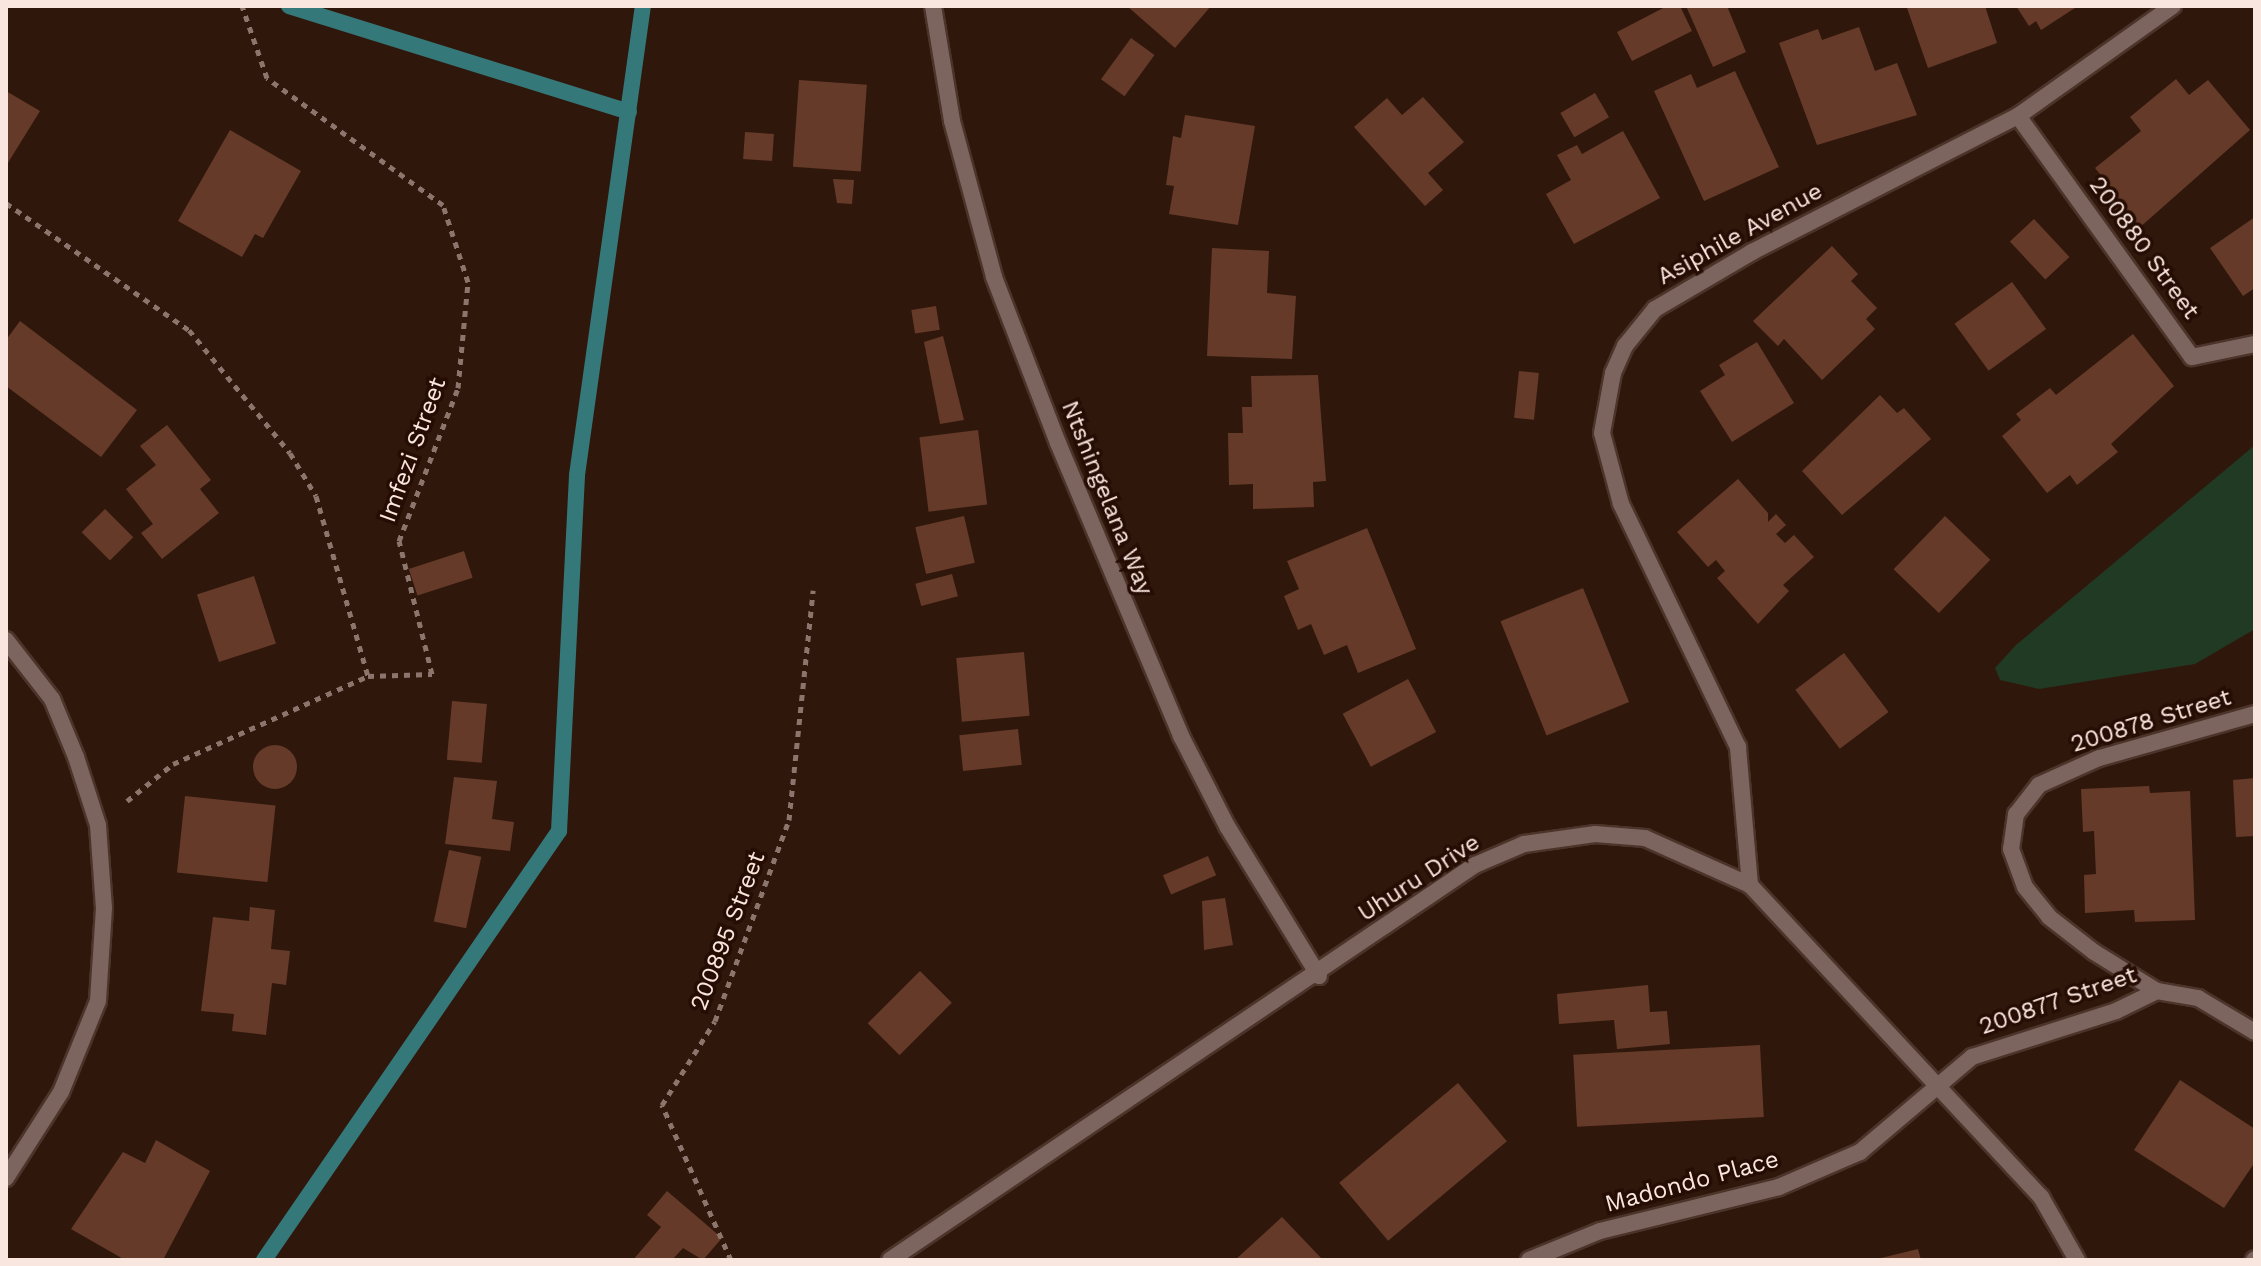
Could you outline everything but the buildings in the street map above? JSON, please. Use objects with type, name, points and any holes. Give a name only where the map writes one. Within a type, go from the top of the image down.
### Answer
[{"type":"street","name":"Ntshingelana Way","points":[[933,6],[952,121],[994,277],[1058,443],[1181,736],[1227,826],[1319,976]]},
{"type":"street","name":"Asiphile Avenue","points":[[1750,885],[1738,747],[1621,504],[1602,433],[1613,373],[1655,309],[1752,252],[2018,116],[2173,6]]},
{"type":"street","name":"200880 Street","points":[[2018,116],[2192,357],[2255,344]]},
{"type":"street","points":[[6,640],[52,699],[98,825],[104,908],[98,1001],[61,1092],[6,1178]]},
{"type":"street","name":"200878 Street","points":[[2011,849],[2016,814],[2039,785],[2099,758],[2255,714]]},
{"type":"street","name":"Uhuru Drive","points":[[890,1260],[1319,976],[1475,865],[1559,836],[1645,838],[1750,885],[2041,1197],[2077,1260]]},
{"type":"street","name":"200877 Street","points":[[2011,849],[2025,887],[2049,917],[2157,991],[2198,998],[2255,1032]]},
{"type":"street","name":"200877 Street","points":[[1937,1085],[1972,1057],[2013,1039],[2116,1011],[2157,991]]},
{"type":"street","name":"Madondo Place","points":[[1529,1260],[1600,1231],[1779,1187],[1860,1152],[1914,1112],[1937,1085]]},
{"type":"path","name":"Imfezi Street","points":[[98,825],[173,764],[368,676],[432,674],[399,541],[458,388],[468,282],[443,205],[267,78],[242,6]]},
{"type":"path","points":[[6,203],[189,330],[290,453],[316,496],[368,676]]},
{"type":"path","name":"200895 Street","points":[[731,1260],[662,1105],[715,1021],[789,820],[813,590]]},
{"type":"green space","points":[[2255,445],[2255,629],[2195,664],[2039,689],[2000,680],[1995,668],[2016,645]]},
{"type":"waterway","points":[[289,6],[629,112]]},
{"type":"waterway","points":[[264,1260],[559,831],[577,475],[643,6]]}]
